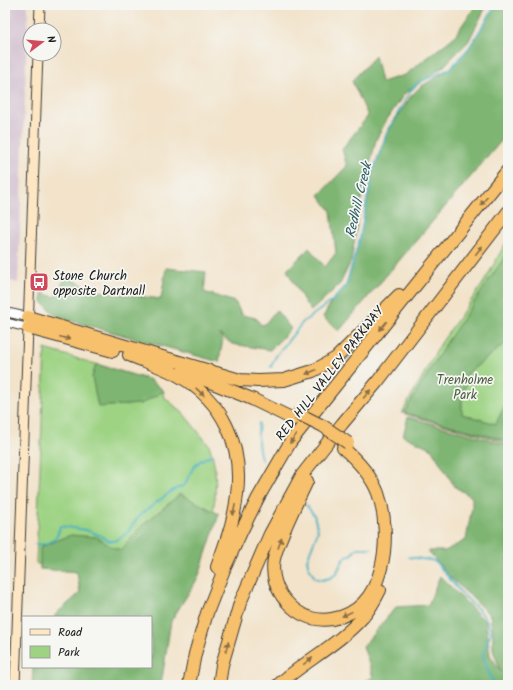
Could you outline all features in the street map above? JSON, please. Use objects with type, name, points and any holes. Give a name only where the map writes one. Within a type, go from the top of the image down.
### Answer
[{"type":"highway","name":"RED HILL VALLEY PARKWAY","points":[[189,685],[195,654],[207,613],[242,530],[258,498],[291,441],[508,170]]},
{"type":"highway","points":[[219,685],[222,665],[240,603],[270,534],[302,475],[378,381],[508,212]]},
{"type":"highway","points":[[28,322],[240,380],[284,380],[313,371],[336,358],[393,301],[436,253],[451,241]]},
{"type":"highway","points":[[28,322],[129,355],[156,362],[222,386],[295,416]]},
{"type":"highway","points":[[129,355],[178,375],[199,390],[214,405],[228,427],[235,447],[238,469],[237,495],[226,542],[208,596],[207,613]]},
{"type":"highway","points":[[194,367],[260,395],[319,432],[346,445],[364,458],[371,468],[387,500],[392,528],[392,547],[387,572],[372,605],[363,617],[349,630],[278,685]]},
{"type":"highway","points":[[342,424],[308,479],[292,514],[274,560],[274,577],[282,596],[298,612],[306,617],[318,620],[340,617],[348,614],[361,605],[372,591],[376,582],[386,543],[385,524],[377,492],[363,467],[346,445]]},
{"type":"main road","points":[[39,22],[40,5]]},
{"type":"main road","points":[[15,685],[38,62]]},
{"type":"street","points":[[5,312],[28,322]]},
{"type":"street","points":[[5,322],[28,322]]},
{"type":"shaded area","points":[[5,5],[28,5],[27,22],[22,22],[22,62],[26,62],[18,283],[5,280]]},
{"type":"green space","points":[[476,5],[487,5],[468,42],[443,67],[404,94],[386,121],[376,140],[362,196],[351,261],[340,284],[311,311],[287,270],[309,248],[325,267],[336,253],[331,211],[319,195],[347,166],[342,149],[368,116],[352,81],[375,56],[381,82],[405,75],[454,37]]},
{"type":"green space","points":[[496,5],[508,5],[508,133],[339,331],[323,317],[332,301],[346,285],[360,238],[372,174],[387,133],[411,96],[420,87],[450,69],[469,48]]},
{"type":"green space","name":"Trenholme Park","points":[[508,239],[508,443],[402,413],[441,343],[484,282]]},
{"type":"green space","name":"Trenholme Park","points":[[508,252],[508,341],[468,373],[462,400],[462,414],[496,424],[505,404],[508,405],[508,441],[404,413],[445,345]]},
{"type":"green space","points":[[166,268],[206,272],[204,292],[235,302],[242,315],[256,318],[261,325],[265,324],[276,310],[291,329],[270,350],[232,344],[219,334],[223,339],[219,362],[58,317],[42,302],[42,293],[55,297],[66,277],[97,291],[161,299]]},
{"type":"green space","points":[[45,349],[150,380],[164,391],[163,396],[183,413],[209,445],[213,458],[216,483],[215,496],[206,547],[118,566],[36,564]]},
{"type":"green space","points":[[96,364],[150,380],[164,391],[141,404],[98,407],[92,377]]},
{"type":"green space","points":[[408,417],[508,445],[508,685],[359,685],[373,677],[363,646],[396,607],[428,605],[440,576],[486,622],[490,655],[501,672],[493,650],[493,631],[490,615],[449,576],[428,551],[445,551],[466,540],[472,507],[472,497],[455,487],[431,448],[403,436]]},
{"type":"green space","points":[[180,494],[219,514],[198,578],[171,621],[161,685],[32,685],[33,668],[152,668],[152,616],[55,616],[80,593],[77,572],[40,569],[40,547],[71,535],[97,537],[110,546],[121,550],[143,525]]},
{"type":"waterway","name":"Redhill Creek","points":[[271,367],[276,356],[303,322],[332,301],[346,286],[360,238],[372,174],[387,133],[411,90],[419,82],[450,69],[469,48],[496,5]]},
{"type":"waterway","name":"Redhill Creek","points":[[259,423],[258,442],[262,461]]},
{"type":"waterway","points":[[35,544],[45,544],[52,541],[57,535],[60,526],[86,530],[109,541],[115,541],[126,534],[140,515],[173,490],[185,485],[192,470],[198,462],[213,455]]},
{"type":"waterway","name":"Redhill Creek","points":[[306,505],[314,515],[318,531],[307,560],[309,568],[315,578],[322,580],[330,578],[336,574],[344,558],[351,555],[357,548],[371,548]]},
{"type":"waterway","name":"Redhill Creek","points":[[409,557],[435,561],[488,622],[491,632],[483,655],[494,685]]},
{"type":"place","name":"Stone Church opposite Dartnall","points":[[39,282]]}]
